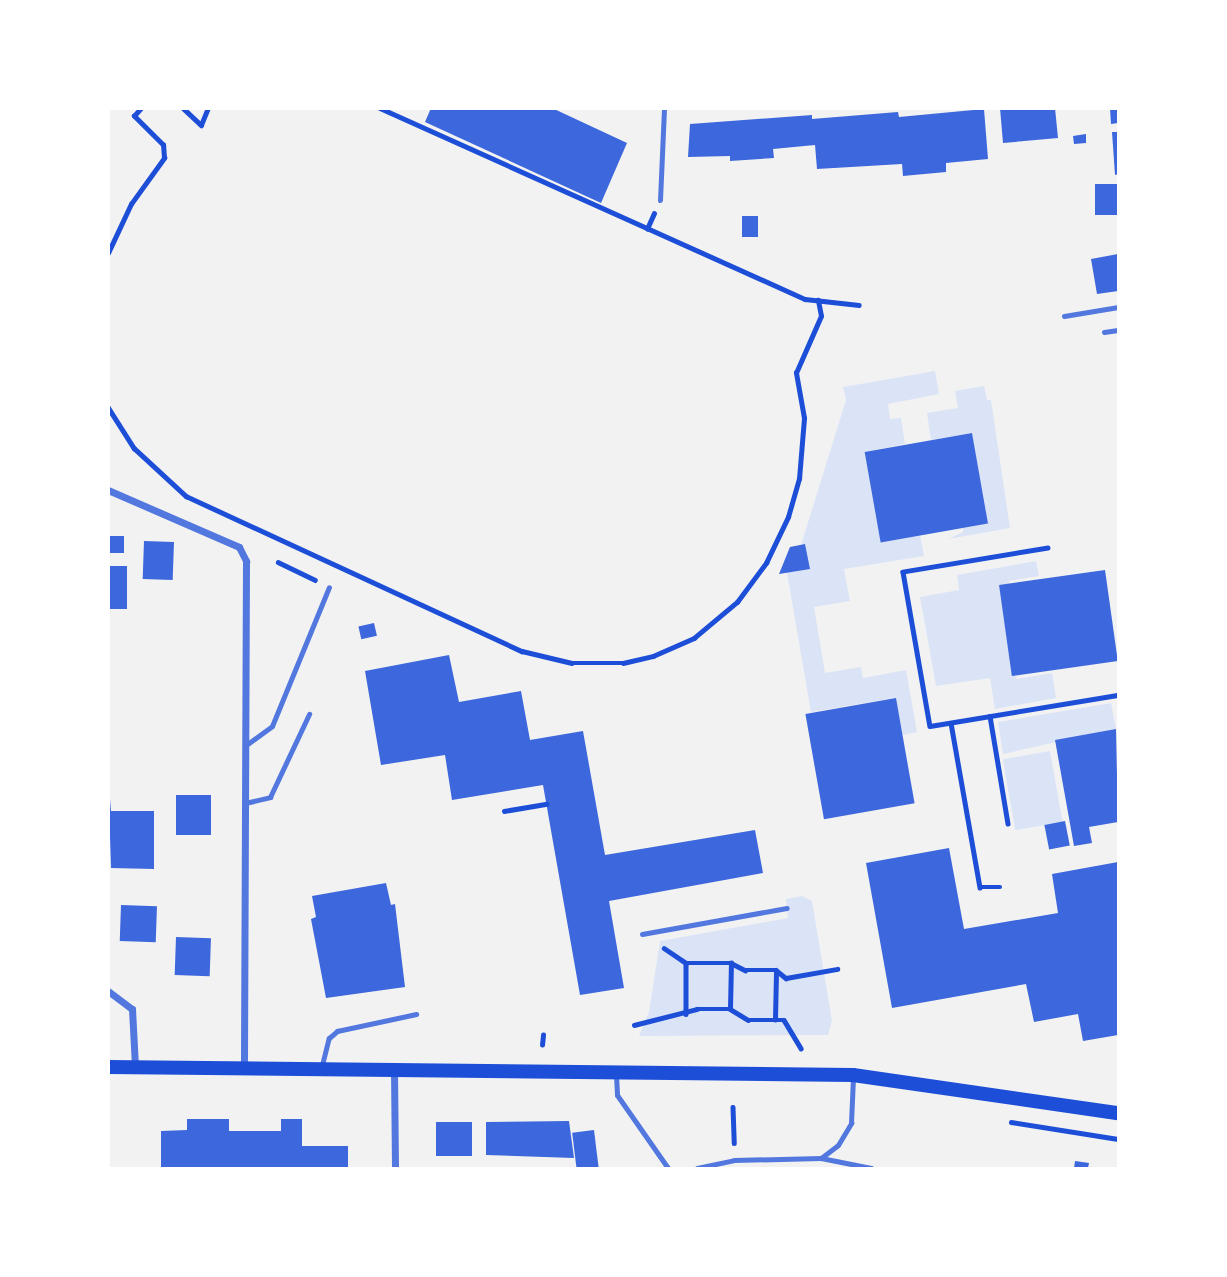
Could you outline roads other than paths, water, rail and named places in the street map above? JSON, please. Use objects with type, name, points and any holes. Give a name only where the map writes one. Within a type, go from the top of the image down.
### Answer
[{"type":"main road","points":[[108,1067],[853,1075],[1118,1113]]},
{"type":"street","points":[[108,490],[239,548],[246,561],[244,1068]]},
{"type":"street","points":[[108,991],[132,1009],[135,1067]]},
{"type":"street","points":[[394,1069],[395,1168]]},
{"type":"lane","points":[[660,200],[664,108]]},
{"type":"lane","points":[[1064,316],[1118,307]]},
{"type":"lane","points":[[1104,332],[1118,330]]},
{"type":"lane","points":[[246,745],[272,726],[329,587]]},
{"type":"lane","points":[[245,803],[270,797],[309,714]]},
{"type":"lane","points":[[642,934],[787,908]]},
{"type":"lane","points":[[321,1069],[329,1038],[337,1031],[416,1014]]},
{"type":"lane","points":[[616,1072],[617,1095],[668,1168]]},
{"type":"lane","points":[[821,1158],[838,1145],[851,1123],[853,1075]]},
{"type":"lane","points":[[698,1168],[734,1160],[821,1158],[871,1168]]}]
